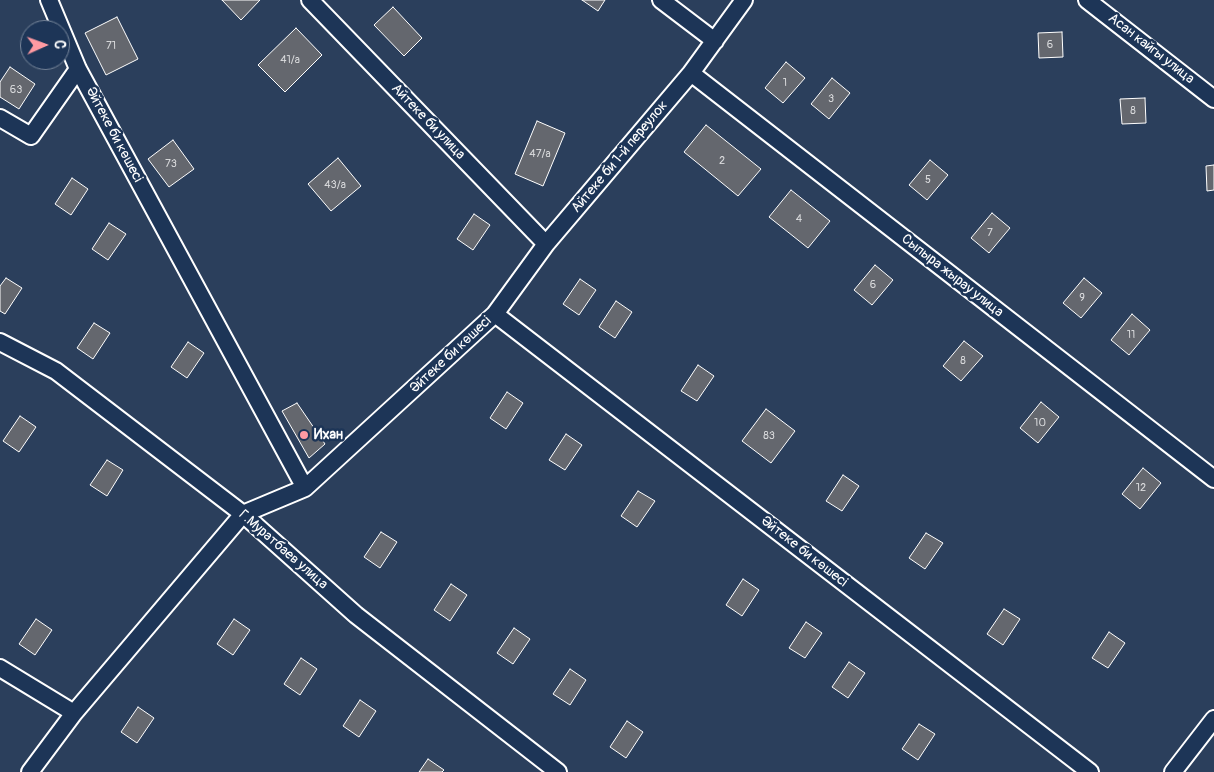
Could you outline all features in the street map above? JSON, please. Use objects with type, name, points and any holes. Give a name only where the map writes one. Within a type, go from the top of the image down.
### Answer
[{"type":"street","name":"Әйтеке би көшесі","points":[[48,0],[78,69],[305,488],[495,314],[1090,772]]},
{"type":"street","name":"Айтеке би улица","points":[[310,0],[546,244]]},
{"type":"street","points":[[661,0],[714,40]]},
{"type":"street","name":"Айтеке би 1-й переулок","points":[[495,314],[546,244],[691,73],[744,0]]},
{"type":"street","name":"Асан кайгы улица","points":[[1087,0],[1214,99]]},
{"type":"street","points":[[0,118],[31,136],[78,69]]},
{"type":"street","name":"Сыпыра жырау улица","points":[[691,73],[1214,479]]},
{"type":"street","name":"Г.Муратбаев улица","points":[[0,342],[56,371],[243,514],[356,615],[558,772]]},
{"type":"street","points":[[36,770],[74,713],[243,514],[305,488]]},
{"type":"street","points":[[0,668],[74,713]]},
{"type":"street","points":[[1173,772],[1214,720]]},
{"type":"building","points":[[222,0],[260,0],[241,20]]},
{"type":"building","points":[[582,0],[605,0],[598,11]]},
{"type":"building","points":[[393,7],[422,38],[404,56],[374,25]]},
{"type":"building","points":[[117,17],[138,59],[106,75],[85,33]]},
{"type":"building","points":[[296,28],[322,55],[285,92],[258,65]]},
{"type":"building","points":[[1062,32],[1063,57],[1039,58],[1038,33]]},
{"type":"building","points":[[786,62],[805,78],[783,103],[765,88]]},
{"type":"building","points":[[10,67],[35,84],[19,109],[0,97],[0,82]]},
{"type":"building","points":[[832,78],[850,93],[829,119],[811,104]]},
{"type":"building","points":[[1145,98],[1146,123],[1122,124],[1120,99]]},
{"type":"building","points":[[537,121],[565,133],[543,186],[515,174]]},
{"type":"building","points":[[706,125],[761,169],[738,196],[684,152]]},
{"type":"building","points":[[173,140],[194,169],[169,187],[148,159]]},
{"type":"building","points":[[338,158],[361,186],[331,211],[308,184]]},
{"type":"building","points":[[930,160],[948,175],[927,200],[909,185]]},
{"type":"building","points":[[1214,165],[1214,190],[1207,191],[1206,166]]},
{"type":"building","points":[[72,178],[88,189],[71,215],[55,204]]},
{"type":"building","points":[[791,190],[830,221],[808,248],[769,217]]},
{"type":"building","points":[[992,213],[1010,228],[989,253],[971,238]]},
{"type":"building","points":[[474,214],[490,225],[473,250],[457,239]]},
{"type":"building","points":[[109,223],[126,234],[108,260],[92,249]]},
{"type":"building","points":[[875,265],[893,280],[872,305],[854,290]]},
{"type":"building","points":[[6,278],[22,288],[5,314],[0,311],[0,286]]},
{"type":"building","points":[[1084,278],[1102,293],[1081,318],[1063,303]]},
{"type":"building","points":[[580,279],[596,290],[579,315],[563,304]]},
{"type":"building","points":[[616,301],[632,312],[615,338],[599,327]]},
{"type":"building","points":[[1132,314],[1150,330],[1129,355],[1111,340]]},
{"type":"building","points":[[94,323],[110,333],[93,359],[77,348]]},
{"type":"building","points":[[964,341],[983,356],[961,381],[943,366]]},
{"type":"building","points":[[188,342],[204,353],[187,378],[171,367]]},
{"type":"building","points":[[698,365],[714,376],[697,401],[681,391]]},
{"type":"building","points":[[507,392],[523,403],[506,429],[490,418]]},
{"type":"building","points":[[1041,402],[1059,417],[1038,443],[1020,428]]},
{"type":"building","points":[[297,403],[325,444],[309,458],[282,411]]},
{"type":"building","points":[[766,409],[795,431],[771,463],[742,441]]},
{"type":"building","points":[[20,416],[36,427],[19,452],[3,441]]},
{"type":"building","points":[[566,434],[582,445],[565,470],[549,460]]},
{"type":"building","points":[[107,460],[123,470],[107,496],[90,485]]},
{"type":"building","points":[[1143,468],[1161,483],[1140,509],[1122,494]]},
{"type":"building","points":[[843,475],[859,486],[842,511],[826,501]]},
{"type":"building","points":[[638,491],[655,501],[637,527],[621,516]]},
{"type":"building","points":[[381,532],[397,542],[380,568],[364,557]]},
{"type":"building","points":[[926,533],[943,543],[925,569],[909,558]]},
{"type":"building","points":[[743,579],[759,590],[742,616],[726,605]]},
{"type":"building","points":[[451,584],[467,595],[450,621],[434,610]]},
{"type":"building","points":[[1004,609],[1020,619],[1003,645],[987,634]]},
{"type":"building","points":[[36,619],[52,630],[35,655],[19,644]]},
{"type":"building","points":[[234,619],[250,630],[233,655],[217,644]]},
{"type":"building","points":[[806,622],[822,633],[805,658],[789,648]]},
{"type":"building","points":[[514,628],[530,639],[513,664],[497,653]]},
{"type":"building","points":[[1109,632],[1125,643],[1108,668],[1092,658]]},
{"type":"building","points":[[301,658],[317,669],[300,695],[284,684]]},
{"type":"building","points":[[849,662],[865,673],[848,698],[832,687]]},
{"type":"building","points":[[570,669],[586,680],[570,705],[553,694]]},
{"type":"building","points":[[360,700],[376,711],[359,737],[343,726]]},
{"type":"building","points":[[138,707],[154,718],[137,743],[121,732]]},
{"type":"building","points":[[627,721],[643,732],[626,758],[610,747]]},
{"type":"building","points":[[919,724],[935,734],[918,760],[902,749]]},
{"type":"building","points":[[428,759],[444,770],[442,772],[419,772]]},
{"type":"place","name":"Ихан","points":[[304,435]]}]
